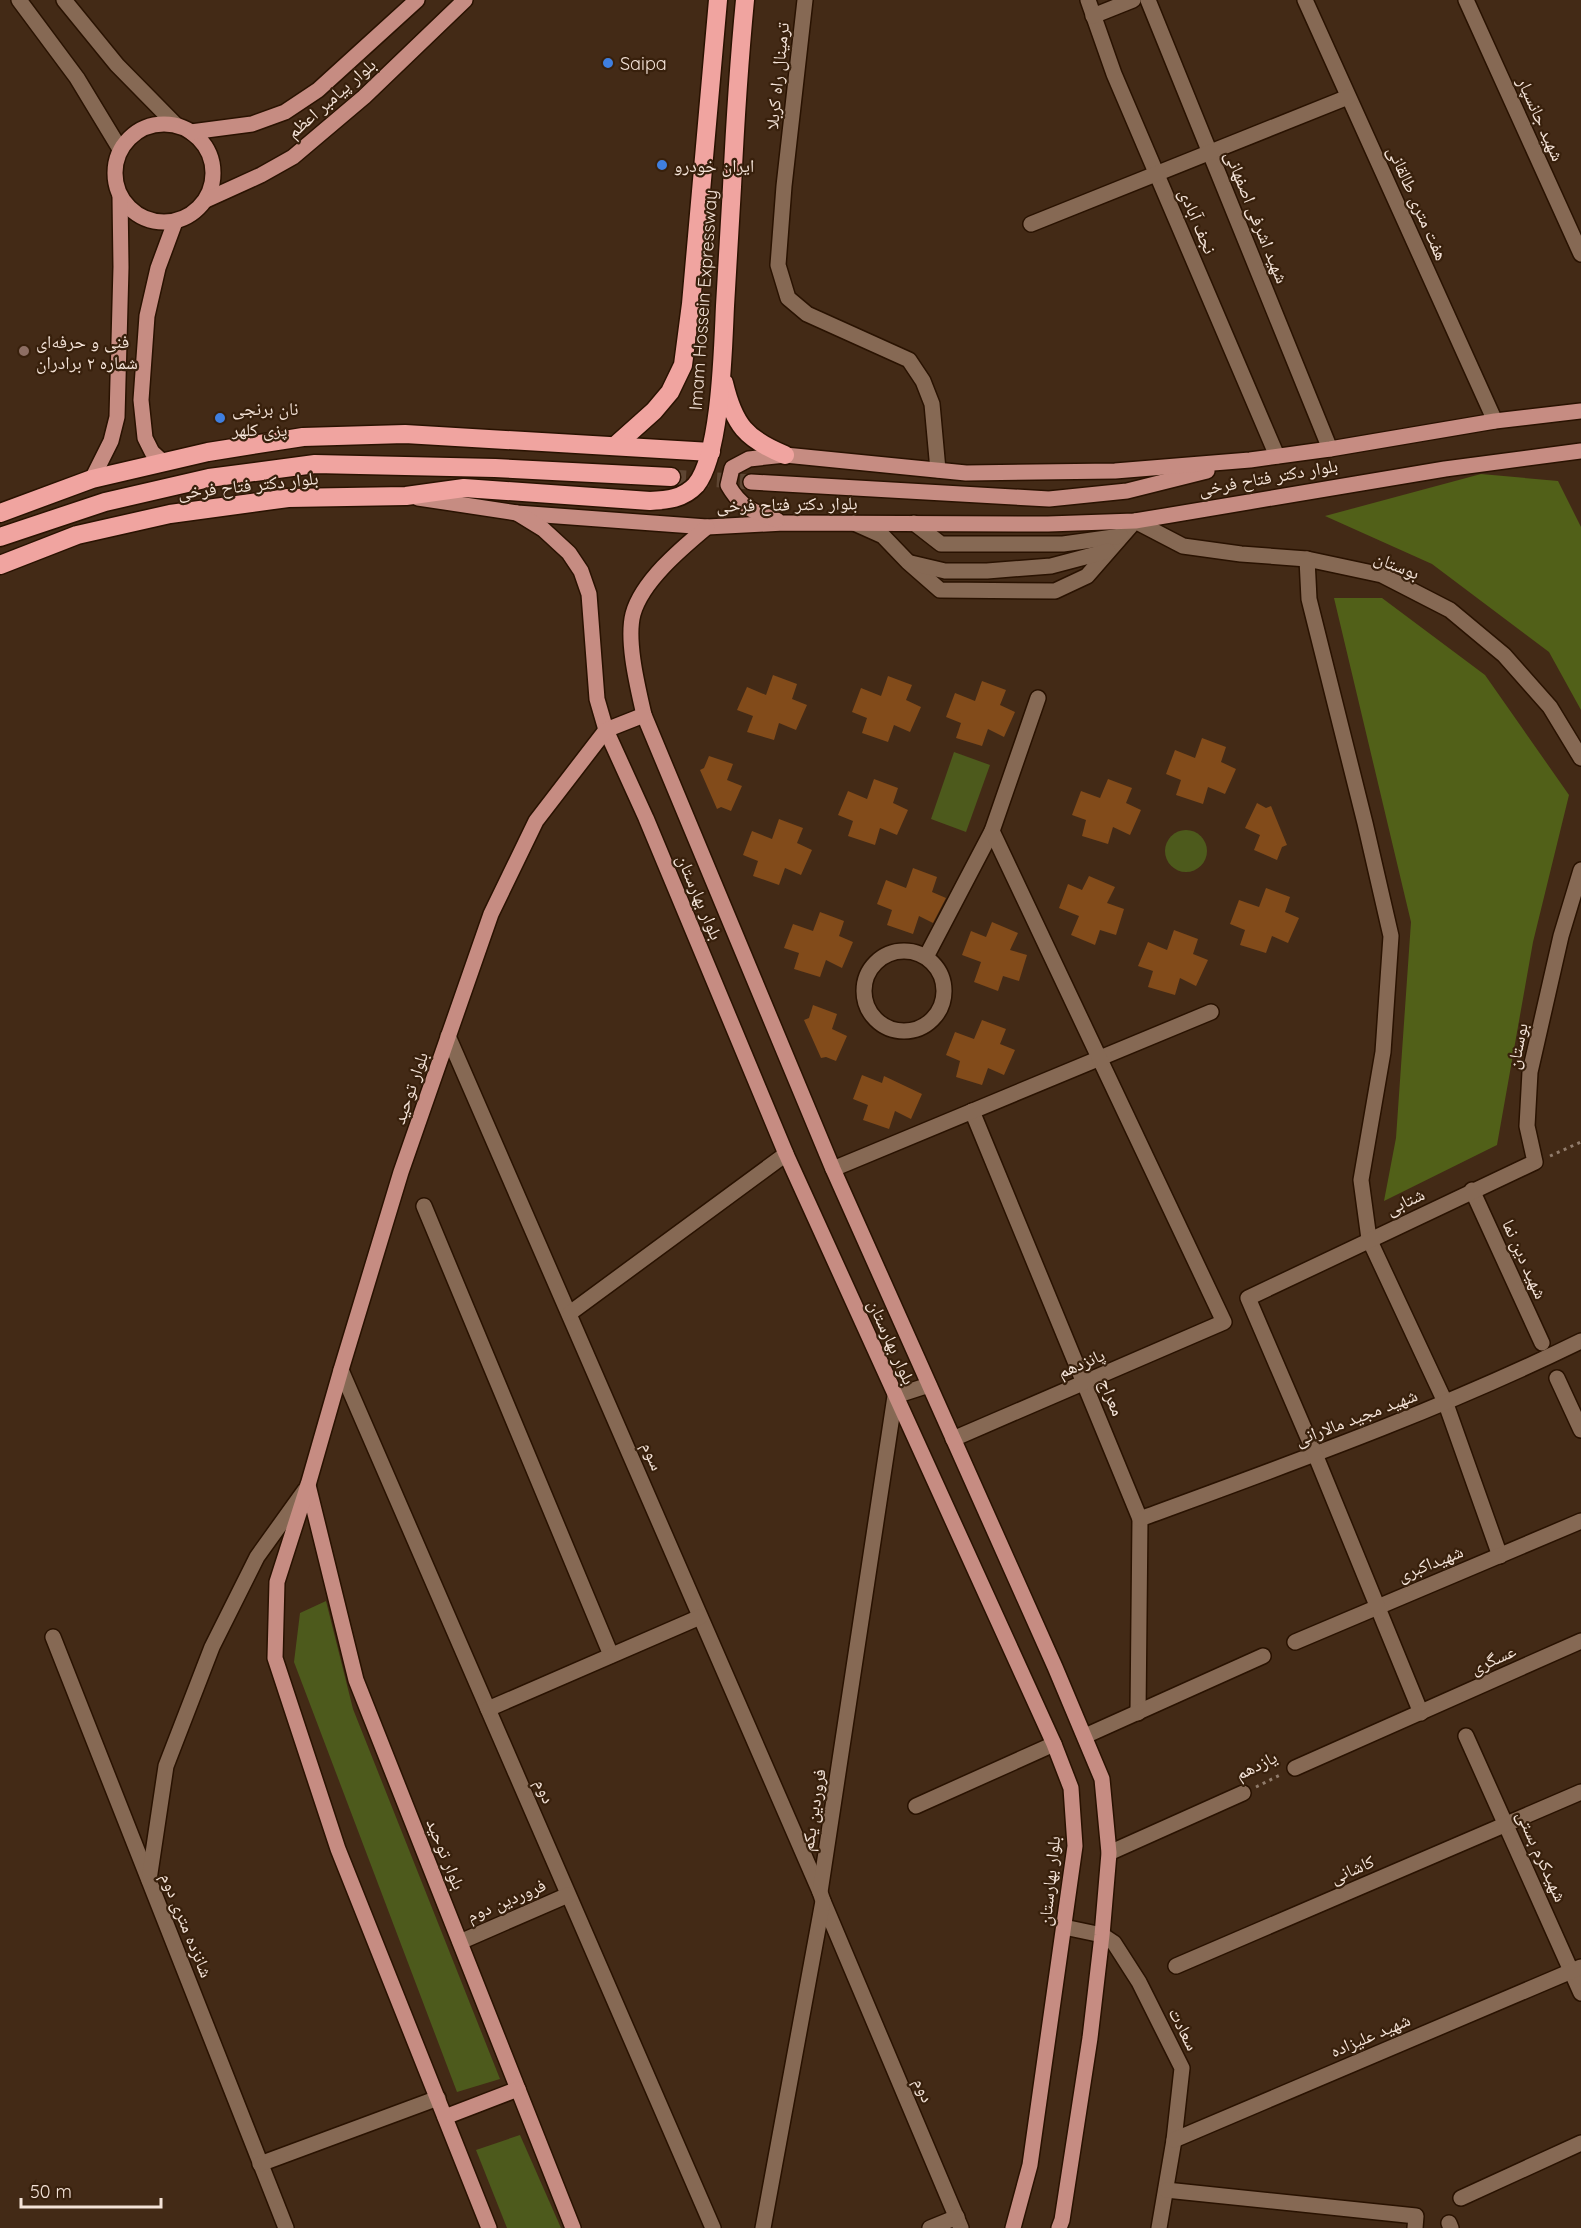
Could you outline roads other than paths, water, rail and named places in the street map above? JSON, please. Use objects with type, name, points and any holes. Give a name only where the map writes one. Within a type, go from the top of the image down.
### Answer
[{"type":"highway","name":"Imam Hossein Expressway","points":[[616,445],[654,411],[670,392],[683,365],[699,218],[718,0]]},
{"type":"highway","name":"Imam Hossein Expressway","points":[[406,496],[464,488],[668,500],[679,498],[696,485],[711,452],[722,372],[737,86],[745,0]]},
{"type":"highway","points":[[699,218],[730,221]]},
{"type":"highway","points":[[722,372],[731,410],[742,430],[762,446],[784,455]]},
{"type":"highway","name":"بلوار دکتر فتاح فرخی","points":[[0,513],[92,479],[208,452],[303,437],[405,434],[711,452]]},
{"type":"highway","points":[[0,537],[105,502],[209,478],[315,464],[495,468],[671,477]]},
{"type":"highway","name":"بلوار دکتر فتاح فرخی","points":[[0,565],[78,535],[170,514],[288,498],[406,496]]},
{"type":"main road","name":"بلوار پیامبر اعظم","points":[[191,132],[252,124],[285,112],[318,90],[417,0]]},
{"type":"main road","name":"بلوار پیامبر اعظم","points":[[206,200],[261,175],[293,157],[364,97],[465,0]]},
{"type":"main road","points":[[92,479],[111,441],[117,417],[121,267],[120,196],[115,180],[115,164],[120,149],[131,136],[144,128],[160,124],[176,125],[191,132],[205,146],[213,164],[211,191],[203,205],[190,216],[175,222],[159,223],[143,219],[130,209],[120,196]]},
{"type":"main road","points":[[164,463],[152,452],[145,438],[141,400],[147,316],[158,268],[175,222]]},
{"type":"main road","name":"بلوار دکتر فتاح فرخی","points":[[784,523],[751,511],[736,498],[728,485],[732,468],[749,459],[784,455],[966,473],[1115,471],[1250,460],[1495,421],[1581,411]]},
{"type":"main road","name":"بلوار دکتر فتاح فرخی","points":[[406,496],[517,513],[707,526],[784,523],[1048,524],[1135,521],[1445,468],[1581,451]]},
{"type":"main road","points":[[751,482],[1049,499],[1127,491],[1250,460]]},
{"type":"main road","name":"بلوار بهارستان","points":[[517,513],[543,529],[569,553],[581,571],[589,594],[597,699],[606,730],[646,818],[786,1154],[1054,1744],[1071,1788],[1075,1846],[1030,2165],[1013,2228]]},
{"type":"main road","name":"بلوار بهارستان","points":[[707,526],[671,559],[641,597],[633,615],[631,632],[635,674],[644,715],[833,1169],[1102,1779],[1109,1853],[1102,1935],[1088,2049],[1059,2228]]},
{"type":"main road","points":[[606,730],[644,715]]},
{"type":"main road","name":"بلوار توحید","points":[[489,2228],[338,1849],[275,1658],[277,1582],[401,1172],[491,914],[536,821],[606,730]]},
{"type":"main road","name":"بلوار توحید","points":[[308,1485],[356,1680],[573,2228]]},
{"type":"main road","points":[[445,2117],[518,2089]]},
{"type":"street","points":[[19,0],[76,78],[120,149]]},
{"type":"street","points":[[64,0],[117,65],[176,125]]},
{"type":"street","name":"ترمینال راه کربلا","points":[[805,0],[784,186],[778,265],[788,298],[807,314],[909,360],[923,381],[932,404],[938,470]]},
{"type":"street","name":"نجف آبادی","points":[[1088,0],[1114,74],[1277,456]]},
{"type":"street","points":[[1093,16],[1133,0]]},
{"type":"street","name":"شهید اشرفی اصفهانی","points":[[1148,0],[1330,449]]},
{"type":"street","name":"هفت متری طالقانی","points":[[1305,0],[1495,421]]},
{"type":"street","name":"شهید جانسپار","points":[[1466,0],[1581,254]]},
{"type":"street","points":[[1031,224],[1348,97]]},
{"type":"street","points":[[854,523],[883,536],[940,590],[1055,591],[1087,576],[1135,521]]},
{"type":"street","name":"بوستان","points":[[1135,521],[1184,546],[1241,554],[1307,559],[1382,575],[1450,610],[1504,655],[1550,707],[1581,758]]},
{"type":"street","points":[[914,524],[941,544],[1063,544],[1121,536]]},
{"type":"street","points":[[908,562],[945,571],[987,571],[1051,566],[1108,551]]},
{"type":"street","points":[[1307,559],[1309,599],[1391,936],[1383,1052],[1361,1180],[1369,1239],[1446,1404],[1500,1556]]},
{"type":"street","points":[[926,957],[992,831],[1038,698]]},
{"type":"street","points":[[992,831],[1100,1059]]},
{"type":"street","name":"بوستان","points":[[1535,1162],[1527,1126],[1530,1072],[1562,936],[1581,870]]},
{"type":"street","points":[[901,951],[914,952],[926,957],[943,979],[945,992],[936,1018],[925,1026],[906,1031],[887,1028],[868,1010],[864,997],[869,971],[888,954],[901,951]]},
{"type":"street","points":[[833,1169],[1211,1012]]},
{"type":"street","name":"سوم","points":[[448,1036],[821,1896]]},
{"type":"street","name":"پانزدهم","points":[[953,1439],[1224,1323],[1100,1059]]},
{"type":"street","name":"معراج","points":[[972,1112],[1140,1519],[1138,1713]]},
{"type":"street","points":[[570,1313],[786,1154]]},
{"type":"street","name":"شتابی","points":[[1315,1454],[1248,1298],[1535,1162]]},
{"type":"street","name":"شهید دین نما","points":[[1472,1191],[1542,1343]]},
{"type":"street","points":[[424,1206],[611,1655]]},
{"type":"street","name":"شهید مجید مالارانی","points":[[1140,1519],[1446,1404],[1581,1341]]},
{"type":"street","name":"دوم","points":[[341,1370],[713,2228]]},
{"type":"street","points":[[1557,1378],[1581,1430]]},
{"type":"street","points":[[895,1396],[929,1385]]},
{"type":"street","name":"فروردین یکم","points":[[763,2228],[821,1896],[895,1396]]},
{"type":"street","points":[[1315,1454],[1421,1713]]},
{"type":"street","points":[[150,1881],[156,1819],[166,1766],[212,1647],[257,1557],[308,1485]]},
{"type":"street","name":"شهیداکبری","points":[[1295,1642],[1581,1521]]},
{"type":"street","points":[[488,1708],[700,1617]]},
{"type":"street","name":"شانزده متری دوم","points":[[53,1637],[285,2228]]},
{"type":"street","name":"عسگری","points":[[1421,1713],[1581,1641]]},
{"type":"street","points":[[1085,1736],[1263,1656]]},
{"type":"street","name":"یازدهم","points":[[1295,1768],[1421,1713]]},
{"type":"street","name":"شهیدکرم بستی","points":[[1466,1736],[1576,1969],[1581,1992]]},
{"type":"street","points":[[916,1806],[1054,1744]]},
{"type":"street","name":"کاشانی","points":[[1176,1966],[1581,1792]]},
{"type":"street","name":"یازدهم","points":[[1109,1853],[1243,1793]]},
{"type":"street","name":"فروردین دوم","points":[[460,1942],[568,1895]]},
{"type":"street","name":"دوم","points":[[821,1896],[959,2222]]},
{"type":"street","points":[[1064,1927],[1102,1935]]},
{"type":"street","name":"سعادت","points":[[1102,1935],[1114,1943],[1133,1973],[1182,2068],[1174,2140],[1159,2228]]},
{"type":"street","name":"شهید علیزاده","points":[[1174,2140],[1576,1969]]},
{"type":"street","points":[[260,2164],[438,2098]]},
{"type":"street","points":[[1461,2198],[1581,2143]]},
{"type":"street","points":[[1166,2190],[1416,2216],[1415,2228]]},
{"type":"street","points":[[930,2228],[959,2222]]},
{"type":"tunnel","points":[[671,477],[751,482]]},
{"type":"place","name":"Saipa","points":[[608,63]]},
{"type":"place","name":"ایران خودرو","points":[[662,165]]},
{"type":"place","name":"فنی و حرفه‌ای شماره ۲ برادران","points":[[24,351]]},
{"type":"place","name":"نان برنجی پزی کلهر","points":[[220,418]]}]
